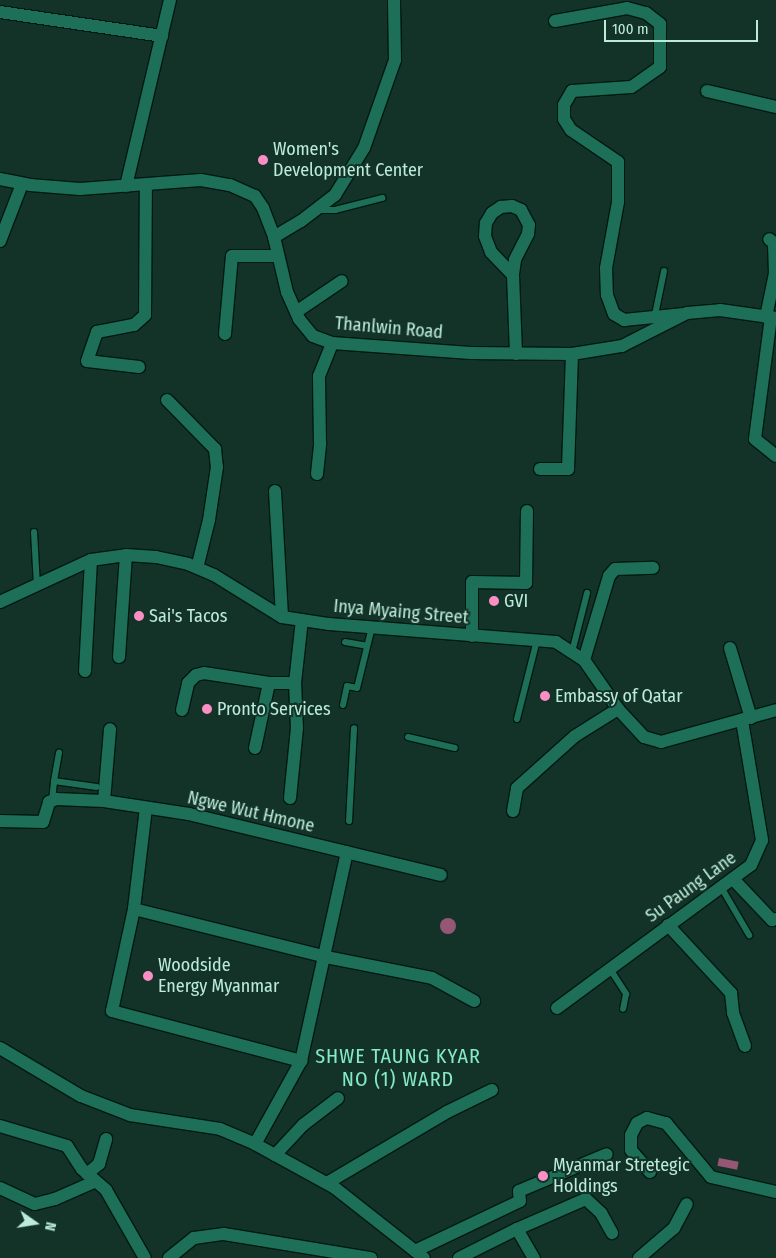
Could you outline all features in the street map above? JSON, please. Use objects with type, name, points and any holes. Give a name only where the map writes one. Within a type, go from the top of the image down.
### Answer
[{"type":"street","points":[[126,186],[170,0]]},
{"type":"street","points":[[274,237],[316,210],[335,195],[371,133],[394,60],[394,0]]},
{"type":"street","points":[[556,21],[604,5],[646,13],[660,24],[660,67],[631,87],[572,91],[564,105],[564,119],[571,130],[618,162],[618,202],[606,268],[607,295],[614,314],[624,320],[655,315],[687,314]]},
{"type":"street","points":[[0,12],[162,36]]},
{"type":"street","points":[[707,92],[776,107]]},
{"type":"street","name":"Thanlwin Road","points":[[0,179],[22,184],[80,188],[201,180],[230,185],[255,196],[263,208],[274,237],[278,256],[296,312],[313,336],[332,343],[516,354],[572,354],[622,346],[687,314],[720,310],[771,317]]},
{"type":"street","points":[[0,241],[22,184]]},
{"type":"street","points":[[139,366],[87,361],[96,332],[134,325],[145,316],[146,184]]},
{"type":"street","points":[[513,276],[491,252],[485,236],[486,223],[492,213],[501,207],[512,206],[521,210],[528,225],[528,234],[515,260],[513,276],[516,354]]},
{"type":"street","points":[[769,239],[774,243],[776,274],[755,439],[776,456]]},
{"type":"street","points":[[225,334],[232,256],[278,256]]},
{"type":"street","points":[[296,312],[342,281]]},
{"type":"street","points":[[317,474],[320,442],[319,376],[332,343]]},
{"type":"street","points":[[540,470],[568,469],[572,354]]},
{"type":"street","points":[[168,400],[216,449],[216,467],[209,520],[197,568]]},
{"type":"street","points":[[275,491],[282,617]]},
{"type":"street","points":[[472,636],[472,582],[526,583],[526,511]]},
{"type":"street","points":[[118,657],[126,555]]},
{"type":"street","name":"Inya Myaing Street","points":[[0,602],[37,587],[91,560],[126,555],[156,557],[197,568],[282,617],[372,627],[556,642],[584,660],[618,709],[644,737],[662,742],[776,710]]},
{"type":"street","points":[[85,671],[91,560]]},
{"type":"street","points":[[584,660],[609,576],[615,569],[653,568]]},
{"type":"street","points":[[290,798],[296,728],[295,682],[302,620]]},
{"type":"street","name":"Su Paung Lane","points":[[557,1008],[751,865],[762,840],[747,719],[730,648]]},
{"type":"street","points":[[182,710],[188,684],[196,675],[220,674],[269,683],[295,682]]},
{"type":"street","points":[[256,748],[269,683]]},
{"type":"street","points":[[513,811],[517,788],[575,736],[618,709]]},
{"type":"street","points":[[104,802],[110,729]]},
{"type":"street","points":[[0,821],[43,822],[52,801]]},
{"type":"street","name":"Ngwe Wut Hmone","points":[[52,801],[104,802],[189,814],[441,875]]},
{"type":"street","points":[[146,808],[134,909],[112,1011],[301,1061]]},
{"type":"street","points":[[255,1144],[301,1061],[326,957],[347,852]]},
{"type":"street","points":[[733,879],[772,920],[776,919]]},
{"type":"street","points":[[134,909],[326,957],[432,978],[474,1001]]},
{"type":"street","points":[[668,925],[731,993],[733,1013],[745,1046]]},
{"type":"street","points":[[0,1048],[81,1096],[130,1115],[220,1130],[255,1144],[327,1183],[419,1255],[520,1201],[519,1191],[607,1154]]},
{"type":"street","points":[[327,1183],[447,1112],[492,1090]]},
{"type":"street","points":[[275,1155],[302,1125],[338,1098]]},
{"type":"street","points":[[650,1172],[631,1150],[634,1129],[637,1123],[647,1118],[666,1123],[711,1177],[776,1192]]},
{"type":"street","points":[[0,1126],[67,1146],[90,1178],[106,1190],[145,1258]]},
{"type":"street","points":[[0,1188],[34,1204],[55,1199],[90,1178],[98,1164],[106,1138]]},
{"type":"street","points":[[459,1258],[517,1229],[586,1199],[595,1207],[612,1233]]},
{"type":"street","points":[[639,1258],[674,1228],[687,1204]]},
{"type":"street","points":[[517,1229],[534,1258]]},
{"type":"street","points":[[169,1258],[194,1238],[224,1234],[371,1258]]},
{"type":"lane","points":[[316,210],[335,210],[382,198]]},
{"type":"lane","points":[[655,315],[664,271]]},
{"type":"lane","points":[[34,532],[37,587]]},
{"type":"lane","points":[[572,652],[587,593]]},
{"type":"lane","points":[[343,705],[347,686],[357,688],[372,627]]},
{"type":"lane","points":[[517,718],[537,640]]},
{"type":"lane","points":[[345,642],[367,646]]},
{"type":"lane","points":[[349,821],[354,728]]},
{"type":"lane","points":[[408,737],[455,748]]},
{"type":"lane","points":[[52,801],[59,752]]},
{"type":"lane","points":[[54,781],[97,787]]},
{"type":"lane","points":[[721,887],[749,935]]},
{"type":"lane","points":[[610,969],[626,994],[624,1009]]},
{"type":"shaded area","points":[[448,918],[454,920],[456,926],[454,932],[448,934],[442,932],[440,926],[442,920]]},
{"type":"shaded area","points":[[719,1158],[739,1162],[737,1170],[717,1166]]},
{"type":"place","name":"Women's Development Center","points":[[263,160]]},
{"type":"place","name":"GVI","points":[[494,601]]},
{"type":"place","name":"Sai's Tacos","points":[[139,616]]},
{"type":"place","name":"Embassy of Qatar","points":[[545,696]]},
{"type":"place","name":"Pronto Services","points":[[207,709]]},
{"type":"place","name":"Woodside Energy Myanmar","points":[[148,976]]},
{"type":"place","name":"Myanmar Stretegic Holdings","points":[[543,1176]]},
{"type":"district","name":"SHWE TAUNG KYAR NO (1) WARD","points":[[398,1068]]}]
